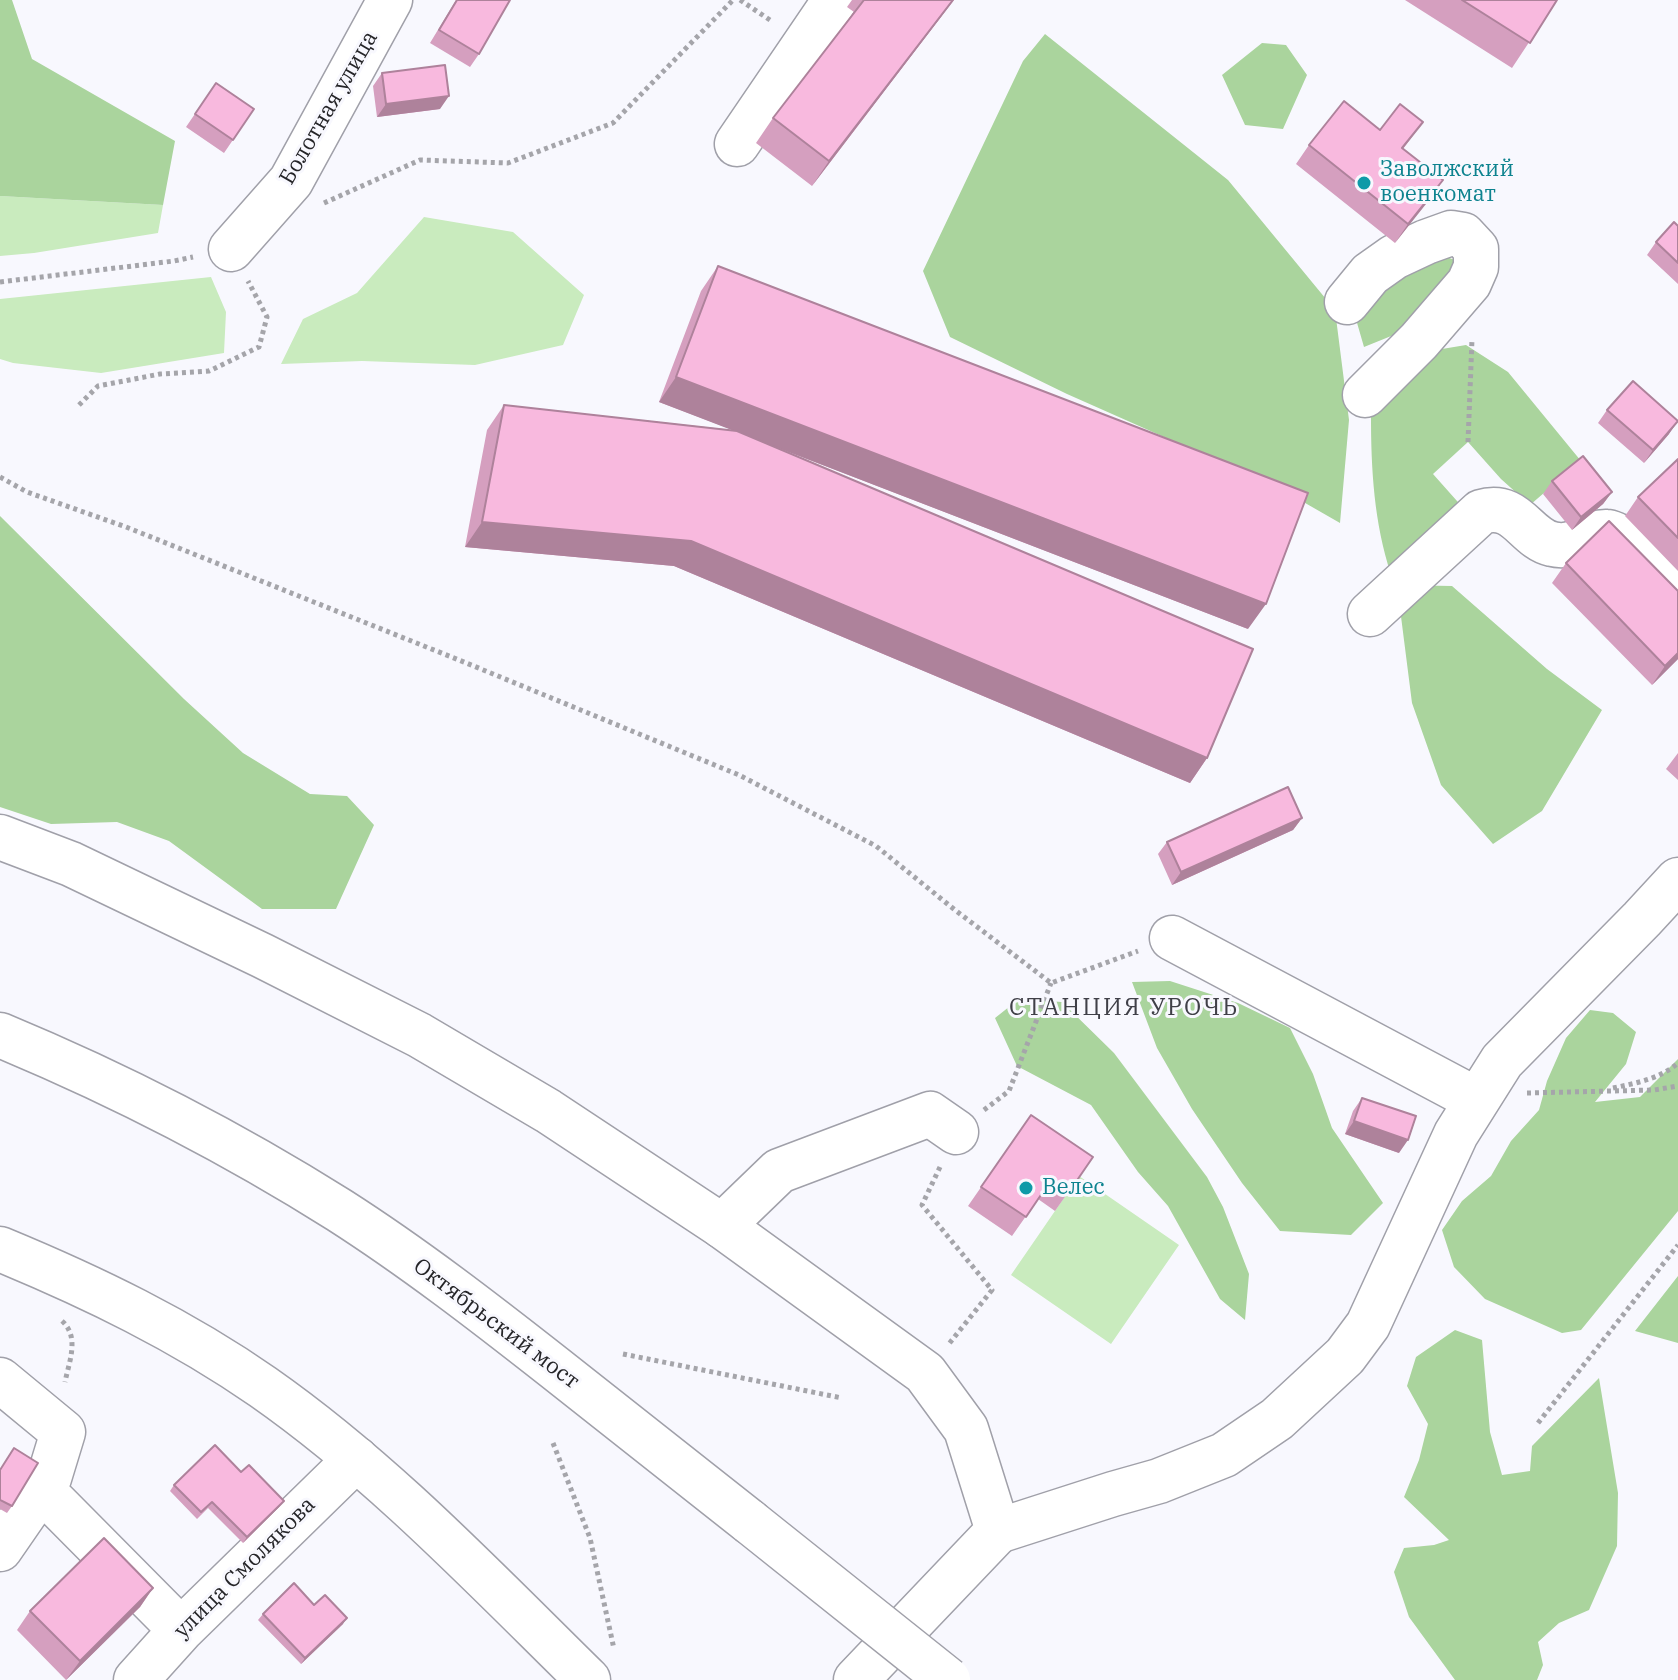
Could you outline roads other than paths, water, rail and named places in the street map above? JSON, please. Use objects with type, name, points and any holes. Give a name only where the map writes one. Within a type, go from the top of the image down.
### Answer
[{"type":"main road","name":"Болотная улица","points":[[231,249],[291,181],[390,0]]},
{"type":"main road","points":[[737,144],[835,0]]},
{"type":"main road","points":[[1347,302],[1370,274],[1394,257],[1426,242],[1451,233],[1463,235],[1476,249],[1476,267],[1469,283],[1419,341],[1365,395]]},
{"type":"main road","points":[[1370,614],[1481,512],[1492,509],[1507,512],[1549,544],[1569,546],[1606,532],[1619,536],[1678,597]]},
{"type":"main road","points":[[0,837],[71,864],[419,1035],[548,1111],[722,1226],[925,1373],[966,1429],[998,1531]]},
{"type":"main road","points":[[856,1680],[998,1531],[1192,1469],[1224,1455],[1277,1419],[1345,1356],[1368,1325],[1456,1134],[1470,1092],[1678,880]]},
{"type":"main road","points":[[1172,938],[1470,1092]]},
{"type":"main road","name":"Октябрьский мост","points":[[0,1035],[131,1093],[234,1147],[341,1212],[426,1270],[512,1335],[948,1680]]},
{"type":"main road","points":[[722,1226],[779,1171],[930,1114],[956,1132]]},
{"type":"main road","points":[[0,1249],[109,1296],[177,1332],[262,1386],[356,1459],[601,1666]]},
{"type":"main road","points":[[0,1380],[63,1432],[49,1478],[0,1549]]},
{"type":"main road","name":"улица Смолякова","points":[[136,1680],[181,1630],[356,1459]]},
{"type":"main road","points":[[37,1496],[55,1503],[181,1630]]},
{"type":"place","name":"Заволжский военкомат","points":[[1364,183]]},
{"type":"place","name":"Велес","points":[[1026,1188]]},
{"type":"district","name":"СТАНЦИЯ УРОЧЬ","points":[[1124,1008]]}]
